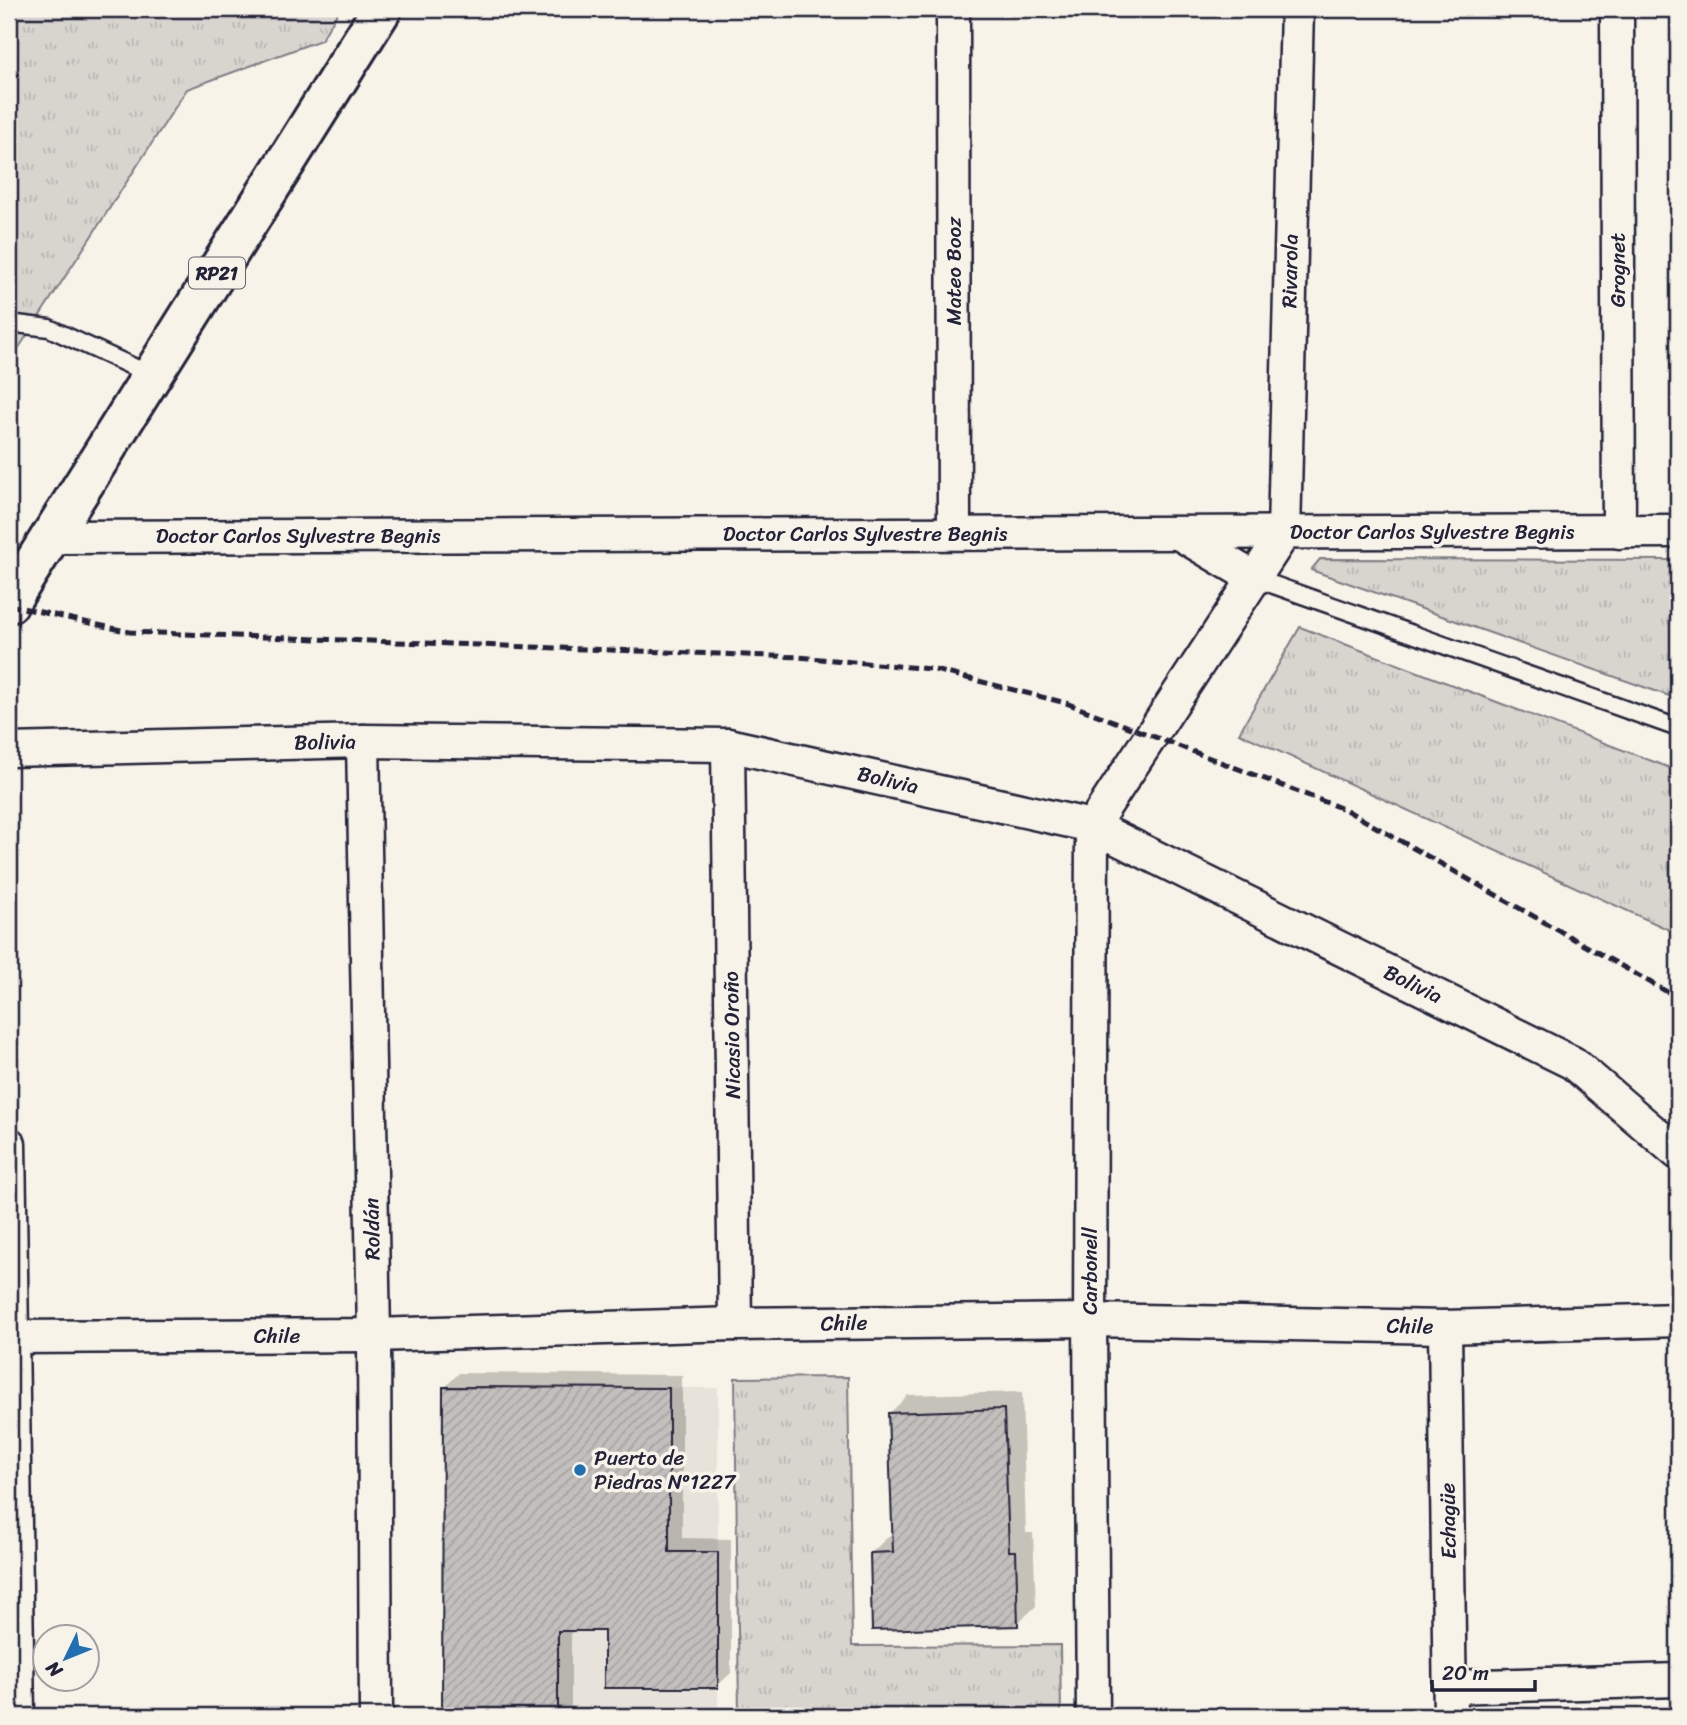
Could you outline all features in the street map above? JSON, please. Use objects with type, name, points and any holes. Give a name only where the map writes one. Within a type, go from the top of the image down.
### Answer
[{"type":"main road","name":"RP21","points":[[9,603],[382,9]]},
{"type":"street","name":"Mateo Booz","points":[[953,9],[954,533]]},
{"type":"street","name":"Rivarola","points":[[1284,533],[1297,9]]},
{"type":"street","name":"Grognet","points":[[1617,9],[1619,532]]},
{"type":"street","name":"Doctor Carlos Sylvestre Begnis","points":[[52,537],[1678,531]]},
{"type":"street","points":[[1179,533],[1254,578]]},
{"type":"street","points":[[1092,826],[1284,533]]},
{"type":"street","name":"Bolivia","points":[[9,750],[363,741],[728,745],[1092,826],[1573,1063],[1678,1153]]},
{"type":"street","name":"Roldán","points":[[363,741],[374,1335],[376,1716]]},
{"type":"street","name":"Nicasio Oroño","points":[[728,745],[735,1324]]},
{"type":"street","name":"Carbonell","points":[[1092,826],[1090,1320],[1093,1716]]},
{"type":"street","points":[[9,1144],[15,1713]]},
{"type":"street","name":"Chile","points":[[10,1337],[374,1335],[735,1324],[1090,1320],[1445,1327],[1678,1320]]},
{"type":"street","name":"Echagüe","points":[[1445,1327],[1450,1701]]},
{"type":"street","points":[[1450,1701],[1678,1680]]},
{"type":"lane","points":[[9,323],[49,328],[153,376]]},
{"type":"lane","points":[[1254,578],[1678,728]]},
{"type":"shaded area","name":"Puerto de Piedras Nº1227","points":[[443,1387],[718,1388],[718,1716],[443,1716]]},
{"type":"green space","points":[[9,9],[340,9],[321,40],[187,89],[9,363]]},
{"type":"green space","points":[[1320,559],[1678,560],[1678,699],[1311,570]]},
{"type":"green space","points":[[1300,627],[1678,771],[1678,934],[1239,733]]},
{"type":"green space","points":[[848,1377],[852,1646],[1060,1645],[1061,1716],[739,1716],[735,1378]]},
{"type":"building","name":"Puerto de Piedras Nº1227","points":[[443,1387],[669,1388],[669,1552],[718,1552],[718,1688],[604,1688],[604,1631],[558,1631],[558,1716],[442,1716]]},
{"type":"building","points":[[1004,1409],[1009,1551],[1016,1551],[1018,1626],[872,1630],[870,1553],[893,1552],[888,1413]]},
{"type":"railway","points":[[9,605],[130,632],[799,657],[931,669],[1066,703],[1346,810],[1678,998]]},
{"type":"place","name":"Puerto de Piedras Nº1227","points":[[580,1470]]}]
